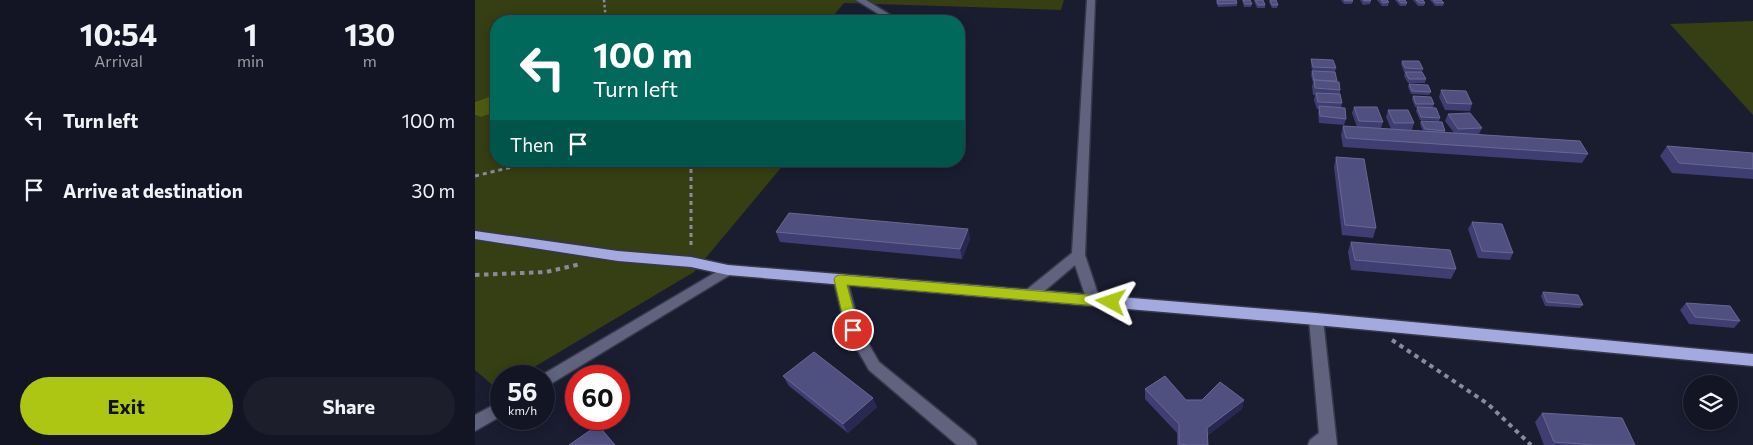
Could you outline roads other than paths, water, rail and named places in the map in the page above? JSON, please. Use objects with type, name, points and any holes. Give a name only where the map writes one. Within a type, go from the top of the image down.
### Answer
[{"type":"main road","points":[[475,236],[618,256],[691,262],[728,270],[1317,319],[1753,360]]},
{"type":"street","points":[[860,0],[886,15]]},
{"type":"street","points":[[1091,0],[1078,255],[1093,300]]},
{"type":"street","points":[[1030,295],[1078,255]]},
{"type":"street","points":[[555,375],[728,270]]},
{"type":"street","points":[[840,279],[853,330],[874,366],[969,445]]},
{"type":"street","points":[[1317,319],[1324,442]]},
{"type":"street","points":[[475,424],[490,415]]}]
